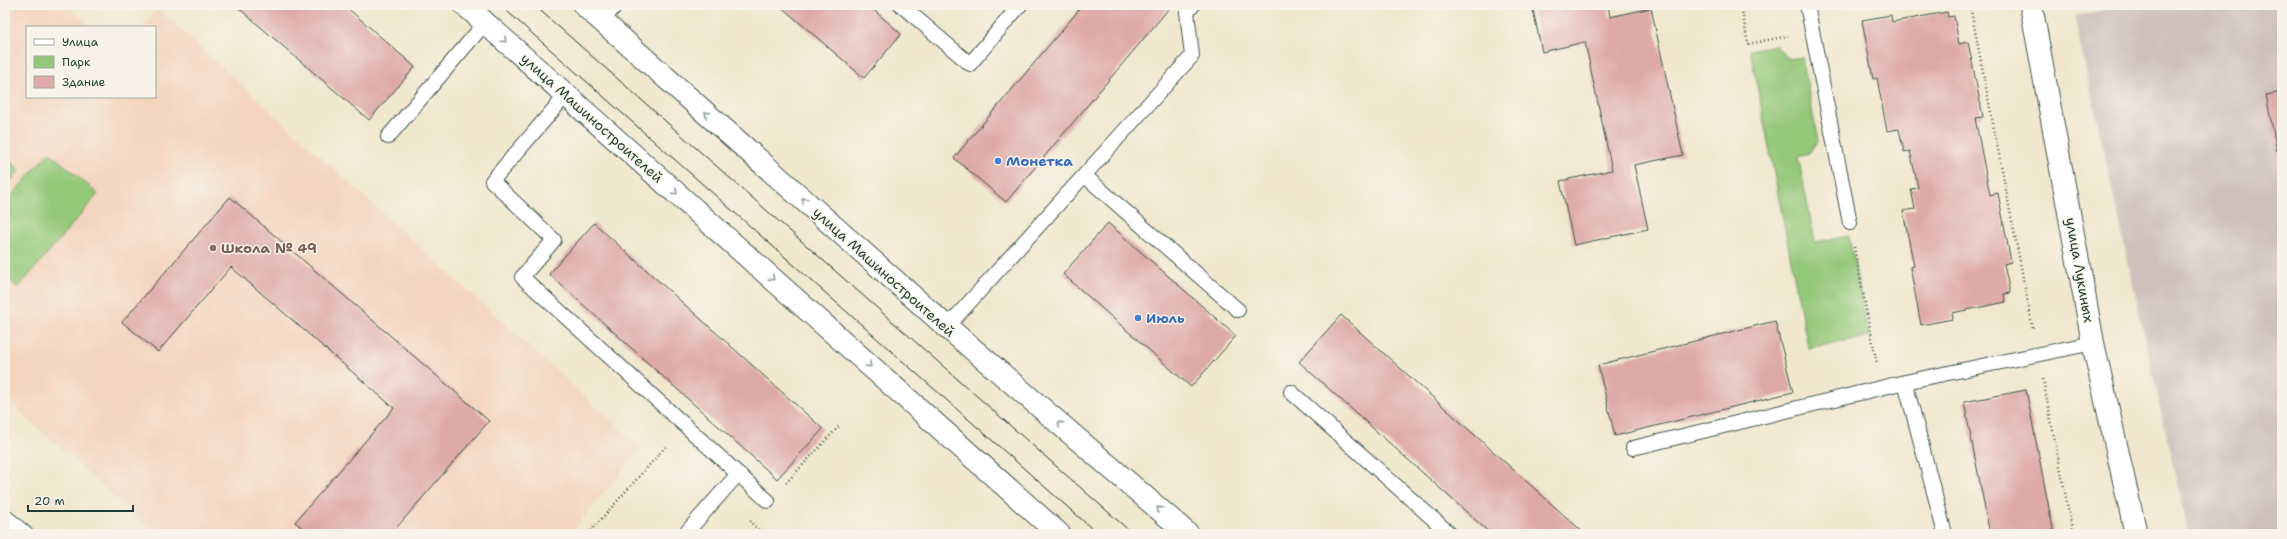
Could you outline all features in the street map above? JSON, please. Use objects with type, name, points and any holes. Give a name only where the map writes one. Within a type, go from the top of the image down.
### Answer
[{"type":"main road","name":"улица Машиностроителей","points":[[465,5],[1058,534]]},
{"type":"main road","name":"улица Машиностроителей","points":[[584,5],[947,327],[1188,534]]},
{"type":"main road","name":"улица Лукиных","points":[[2031,5],[2093,344],[2136,534]]},
{"type":"lane","points":[[602,21],[616,5]]},
{"type":"lane","points":[[901,5],[970,64],[1020,5]]},
{"type":"lane","points":[[947,327],[1192,56],[1187,12],[1193,5]]},
{"type":"lane","points":[[1807,5],[1850,223]]},
{"type":"lane","points":[[388,138],[485,23]]},
{"type":"lane","points":[[566,95],[492,181],[554,240],[522,277],[768,502]]},
{"type":"lane","points":[[1085,176],[1238,310]]},
{"type":"lane","points":[[1633,448],[1904,382],[2093,344]]},
{"type":"lane","points":[[1904,382],[1945,534]]},
{"type":"lane","points":[[1291,392],[1450,534]]},
{"type":"lane","points":[[685,534],[738,474]]},
{"type":"lane","points":[[5,516],[26,534]]},
{"type":"path","points":[[1740,5],[1748,44],[1812,31]]},
{"type":"path","points":[[1970,5],[2073,534]]},
{"type":"path","points":[[1850,223],[1878,371]]},
{"type":"path","points":[[588,534],[684,425]]},
{"type":"path","points":[[763,534],[750,522],[840,426]]},
{"type":"shaded area","name":"Школа № 49","points":[[16,5],[67,5],[90,26],[26,26],[26,98],[156,98],[156,26],[143,26],[158,9],[641,448],[570,534],[155,534],[5,398],[5,18]]},
{"type":"shaded area","points":[[2110,5],[2282,5],[2282,534],[2188,534],[2074,16],[2111,9]]},
{"type":"green space","points":[[1775,45],[1789,59],[1802,57],[1818,141],[1809,153],[1798,156],[1815,242],[1849,236],[1869,337],[1808,348],[1750,50]]},
{"type":"green space","points":[[49,152],[98,194],[18,288],[5,276],[5,204]]},
{"type":"green space","points":[[5,156],[20,170],[5,187]]},
{"type":"building","points":[[235,5],[344,5],[415,67],[369,120]]},
{"type":"building","points":[[779,5],[868,5],[901,34],[864,78]]},
{"type":"building","points":[[1083,5],[1172,5],[1006,202],[954,158]]},
{"type":"building","points":[[1532,5],[1608,5],[1610,17],[1651,8],[1683,155],[1634,165],[1648,229],[1574,245],[1560,181],[1612,170],[1585,42],[1542,52]]},
{"type":"building","points":[[1947,12],[1948,17],[1954,16],[1959,44],[1968,42],[1983,117],[1975,118],[1990,195],[1998,193],[2011,262],[2004,264],[2010,293],[2004,294],[2006,302],[1952,313],[1953,319],[1921,325],[1910,267],[1914,266],[1903,211],[1915,209],[1911,189],[1918,188],[1910,151],[1904,152],[1899,129],[1887,131],[1877,78],[1873,79],[1862,20],[1891,15],[1892,22]]},
{"type":"building","points":[[2282,92],[2282,150],[2277,151],[2266,95]]},
{"type":"building","points":[[230,197],[489,421],[391,534],[310,534],[295,522],[394,408],[231,267],[158,352],[122,322]]},
{"type":"building","points":[[594,223],[823,429],[777,479],[549,274]]},
{"type":"building","points":[[1108,223],[1236,336],[1191,387],[1063,274]]},
{"type":"building","points":[[1341,315],[1585,534],[1491,534],[1299,362]]},
{"type":"building","points":[[1775,321],[1793,392],[1615,436],[1598,365]]},
{"type":"building","points":[[2026,390],[2054,534],[1990,534],[1964,402]]},
{"type":"building","points":[[742,529],[748,534],[737,534]]},
{"type":"tram line","points":[[500,5],[1098,534]]},
{"type":"tram line","points":[[534,5],[1133,534]]},
{"type":"place","name":"Монетка","points":[[998,161]]},
{"type":"place","name":"Школа № 49","points":[[213,248]]},
{"type":"place","name":"Июль","points":[[1138,318]]}]
